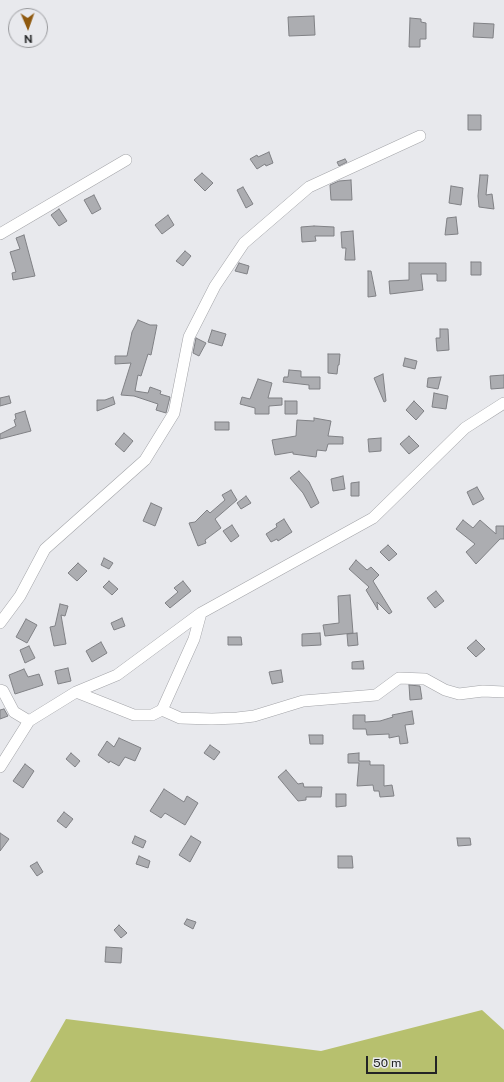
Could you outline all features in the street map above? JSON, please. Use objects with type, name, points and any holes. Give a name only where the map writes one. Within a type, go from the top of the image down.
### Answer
[{"type":"street","points":[[0,623],[20,596],[45,549],[145,460],[174,413],[189,338],[215,286],[244,243],[309,187],[420,136]]},
{"type":"street","points":[[0,234],[126,160]]},
{"type":"street","points":[[0,767],[29,721],[76,692],[117,675],[201,613],[373,518],[465,428],[504,403]]},
{"type":"street","points":[[76,692],[134,715],[152,715],[162,710],[194,640],[201,613]]},
{"type":"street","points":[[162,710],[180,718],[212,719],[254,716],[303,701],[376,695],[399,678],[425,679],[445,690],[459,694],[483,691],[504,692]]},
{"type":"street","points":[[0,690],[3,691],[14,712],[29,721]]},
{"type":"green space","points":[[482,1010],[504,1030],[504,1082],[30,1082],[66,1019],[321,1051]]},
{"type":"building","points":[[314,16],[315,35],[289,36],[288,17]]},
{"type":"building","points":[[410,18],[421,19],[421,22],[426,23],[426,39],[420,39],[420,47],[409,47]]},
{"type":"building","points":[[474,23],[494,24],[493,38],[473,37]]},
{"type":"building","points":[[468,115],[481,115],[481,130],[468,130]]},
{"type":"building","points":[[269,152],[273,163],[266,166],[265,164],[257,169],[250,159],[257,155],[258,157]]},
{"type":"building","points":[[345,159],[347,162],[339,166],[337,162]]},
{"type":"building","points":[[202,173],[213,183],[205,191],[194,180]]},
{"type":"building","points":[[480,175],[488,175],[486,195],[492,194],[494,209],[479,207],[478,196]]},
{"type":"building","points":[[351,180],[352,200],[331,200],[330,185],[339,181]]},
{"type":"building","points":[[451,186],[463,188],[461,205],[449,203]]},
{"type":"building","points":[[243,187],[253,204],[246,208],[237,190]]},
{"type":"building","points":[[94,195],[101,209],[92,214],[84,200]]},
{"type":"building","points":[[59,209],[67,221],[59,226],[51,215]]},
{"type":"building","points":[[168,215],[174,225],[162,234],[155,225]]},
{"type":"building","points":[[456,217],[458,234],[445,235],[447,218]]},
{"type":"building","points":[[301,227],[334,227],[334,236],[315,236],[316,241],[302,242]]},
{"type":"building","points":[[353,231],[355,260],[345,260],[346,248],[342,248],[341,232]]},
{"type":"building","points":[[24,235],[35,276],[13,280],[12,273],[16,272],[10,252],[20,249],[16,238]]},
{"type":"building","points":[[185,251],[191,256],[183,266],[176,261]]},
{"type":"building","points":[[471,262],[481,262],[481,275],[471,275]]},
{"type":"building","points":[[239,263],[249,266],[247,274],[235,271]]},
{"type":"building","points":[[409,263],[446,263],[446,281],[437,281],[437,274],[421,274],[423,290],[390,294],[389,281],[409,280]]},
{"type":"building","points":[[368,271],[371,271],[376,296],[368,297]]},
{"type":"building","points":[[138,320],[150,325],[157,325],[151,355],[148,354],[141,376],[138,375],[135,391],[148,393],[150,387],[161,391],[160,394],[170,397],[166,413],[156,410],[158,404],[134,396],[121,395],[131,363],[115,364],[115,356],[127,356],[132,332]]},
{"type":"building","points":[[440,329],[448,329],[449,350],[437,351],[436,338],[440,338]]},
{"type":"building","points":[[212,330],[226,334],[222,346],[208,342]]},
{"type":"building","points":[[196,338],[206,343],[199,356],[193,353]]},
{"type":"building","points":[[328,354],[340,354],[337,374],[328,373]]},
{"type":"building","points":[[405,358],[417,361],[415,369],[403,366]]},
{"type":"building","points":[[289,370],[301,371],[301,377],[320,377],[320,389],[309,389],[309,385],[283,382],[284,377],[288,377]]},
{"type":"building","points":[[383,374],[386,401],[384,402],[374,378]]},
{"type":"building","points":[[504,375],[504,388],[491,389],[490,376]]},
{"type":"building","points":[[441,377],[438,389],[427,387],[428,378]]},
{"type":"building","points":[[258,379],[272,383],[268,398],[282,398],[282,405],[269,406],[269,414],[255,414],[255,408],[240,404],[242,397],[250,399]]},
{"type":"building","points":[[434,393],[448,396],[446,409],[432,407]]},
{"type":"building","points":[[9,396],[11,403],[0,406],[0,398]]},
{"type":"building","points":[[113,397],[115,404],[97,411],[97,400],[105,400]]},
{"type":"building","points":[[285,401],[297,401],[297,414],[285,414]]},
{"type":"building","points":[[414,401],[424,411],[416,420],[406,410]]},
{"type":"building","points":[[25,411],[31,431],[0,439],[0,434],[16,426],[14,420],[16,419],[15,414]]},
{"type":"building","points":[[314,418],[331,421],[328,436],[343,437],[343,444],[328,444],[326,451],[317,450],[316,457],[293,454],[293,452],[275,455],[272,440],[296,436],[297,420],[314,421]]},
{"type":"building","points":[[215,422],[229,422],[229,430],[215,430]]},
{"type":"building","points":[[124,433],[133,441],[124,452],[115,444]]},
{"type":"building","points":[[409,436],[419,446],[409,454],[400,444]]},
{"type":"building","points":[[381,438],[381,451],[369,452],[368,439]]},
{"type":"building","points":[[299,471],[309,482],[319,503],[311,508],[303,493],[290,478]]},
{"type":"building","points":[[343,476],[345,489],[333,491],[331,479]]},
{"type":"building","points":[[359,482],[359,496],[351,496],[351,483]]},
{"type":"building","points":[[477,487],[484,499],[473,505],[467,492]]},
{"type":"building","points":[[231,490],[237,500],[215,519],[221,528],[205,540],[206,543],[198,546],[189,523],[195,522],[207,510],[210,513],[225,500],[222,495]]},
{"type":"building","points":[[246,496],[251,503],[241,509],[237,503]]},
{"type":"building","points":[[151,503],[162,508],[155,526],[143,521]]},
{"type":"building","points":[[284,519],[292,532],[278,541],[277,539],[271,542],[266,534],[277,527],[276,524]]},
{"type":"building","points":[[463,520],[473,528],[480,520],[496,534],[496,526],[504,526],[504,539],[500,539],[476,564],[466,552],[475,544],[456,529]]},
{"type":"building","points":[[232,525],[239,536],[231,542],[223,531]]},
{"type":"building","points":[[388,545],[397,554],[389,561],[380,552]]},
{"type":"building","points":[[104,558],[113,563],[109,569],[101,565]]},
{"type":"building","points":[[356,560],[367,570],[371,567],[379,575],[373,581],[392,612],[389,614],[377,602],[378,610],[366,590],[369,587],[349,569]]},
{"type":"building","points":[[78,563],[87,571],[77,581],[68,573]]},
{"type":"building","points":[[109,581],[118,589],[112,595],[103,587]]},
{"type":"building","points":[[183,581],[191,591],[170,608],[165,603],[178,592],[174,588]]},
{"type":"building","points":[[436,591],[444,601],[435,608],[427,598]]},
{"type":"building","points":[[350,595],[353,633],[325,636],[323,625],[339,623],[338,596]]},
{"type":"building","points":[[60,604],[68,606],[65,616],[61,615],[66,644],[54,646],[50,627],[55,626]]},
{"type":"building","points":[[122,618],[125,626],[114,630],[111,623]]},
{"type":"building","points":[[26,619],[37,625],[27,643],[16,637]]},
{"type":"building","points":[[320,633],[321,645],[302,646],[302,634]]},
{"type":"building","points":[[357,633],[358,645],[348,646],[347,634]]},
{"type":"building","points":[[228,637],[241,637],[242,645],[228,645]]},
{"type":"building","points":[[476,640],[485,649],[476,657],[467,648]]},
{"type":"building","points":[[101,642],[107,653],[92,662],[86,651]]},
{"type":"building","points":[[29,646],[35,658],[25,663],[20,650]]},
{"type":"building","points":[[363,661],[364,669],[352,669],[352,662]]},
{"type":"building","points":[[68,668],[71,681],[58,684],[55,671]]},
{"type":"building","points":[[24,669],[28,677],[39,674],[43,685],[15,694],[9,675]]},
{"type":"building","points":[[281,670],[283,682],[272,684],[269,672]]},
{"type":"building","points":[[409,685],[420,686],[422,699],[410,700]]},
{"type":"building","points":[[4,709],[8,716],[0,719],[0,710]]},
{"type":"building","points":[[412,711],[414,724],[405,725],[408,743],[400,744],[399,736],[389,738],[389,734],[367,735],[366,729],[353,729],[353,715],[365,715],[365,722],[380,721],[393,717],[392,715]]},
{"type":"building","points":[[309,735],[323,735],[323,744],[310,744]]},
{"type":"building","points":[[119,738],[141,748],[135,761],[125,757],[119,766],[110,761],[109,763],[98,755],[107,741],[114,747]]},
{"type":"building","points":[[210,745],[220,752],[214,760],[204,753]]},
{"type":"building","points":[[71,753],[80,761],[75,767],[66,759]]},
{"type":"building","points":[[359,753],[359,761],[370,761],[370,765],[384,765],[384,786],[392,785],[394,796],[380,797],[379,791],[374,791],[373,785],[357,786],[359,763],[348,763],[348,754]]},
{"type":"building","points":[[25,764],[34,771],[23,788],[13,781]]},
{"type":"building","points":[[286,770],[298,784],[303,783],[304,787],[322,787],[321,797],[306,797],[306,800],[298,801],[278,777]]},
{"type":"building","points":[[164,789],[184,802],[187,796],[198,803],[185,825],[165,813],[161,818],[150,811]]},
{"type":"building","points":[[336,794],[346,794],[346,806],[336,807]]},
{"type":"building","points":[[64,812],[73,819],[66,828],[57,821]]},
{"type":"building","points":[[0,833],[9,839],[0,851]]},
{"type":"building","points":[[135,836],[146,841],[143,848],[132,843]]},
{"type":"building","points":[[191,836],[201,842],[190,862],[179,855]]},
{"type":"building","points":[[457,838],[470,838],[471,845],[458,846]]},
{"type":"building","points":[[139,856],[150,861],[148,868],[136,864]]},
{"type":"building","points":[[338,856],[352,856],[353,868],[338,868]]},
{"type":"building","points":[[37,862],[43,872],[37,876],[30,866]]},
{"type":"building","points":[[187,919],[196,922],[193,929],[184,924]]},
{"type":"building","points":[[119,925],[127,933],[121,938],[114,930]]},
{"type":"building","points":[[106,947],[122,948],[121,963],[105,962]]}]
